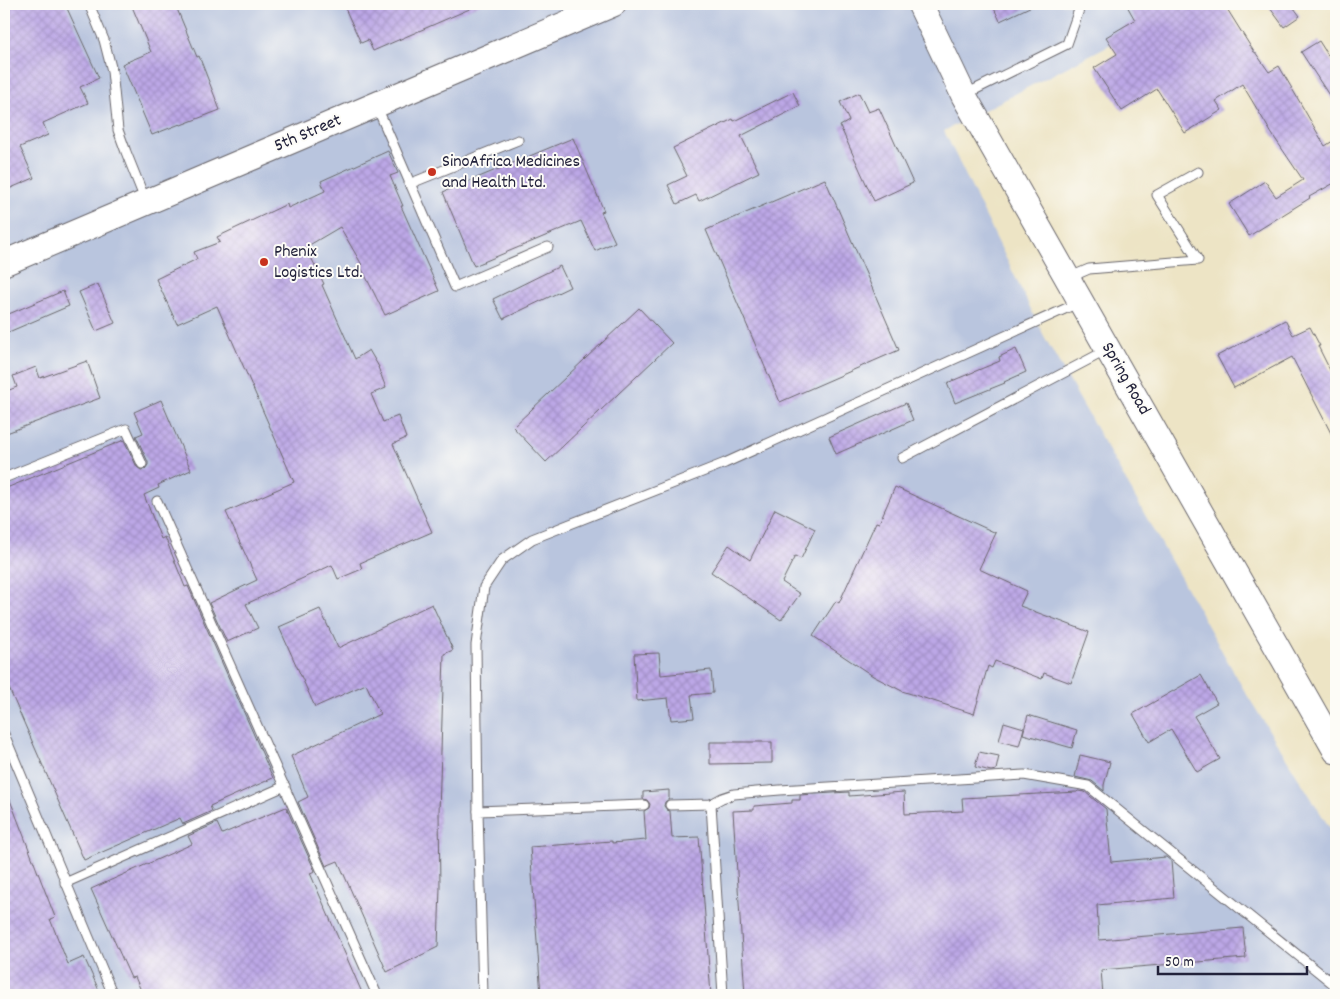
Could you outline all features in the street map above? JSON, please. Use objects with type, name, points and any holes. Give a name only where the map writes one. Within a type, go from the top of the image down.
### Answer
[{"type":"main road","name":"5th Street","points":[[4,263],[612,4]]},
{"type":"main road","name":"Spring Road","points":[[920,4],[964,96],[1335,746]]},
{"type":"lane","points":[[90,4],[104,40],[112,71],[118,130],[146,202]]},
{"type":"lane","points":[[964,96],[1067,44],[1081,4]]},
{"type":"lane","points":[[376,105],[455,287],[548,246]]},
{"type":"lane","points":[[410,184],[518,140]]},
{"type":"lane","points":[[1067,278],[1089,269],[1198,260],[1157,195],[1198,172]]},
{"type":"lane","points":[[483,995],[476,645],[484,587],[502,560],[532,539],[725,463],[1081,301]]},
{"type":"lane","points":[[902,458],[1108,349]]},
{"type":"lane","points":[[4,478],[126,429],[142,464]]},
{"type":"lane","points":[[157,502],[378,995]]},
{"type":"lane","points":[[4,734],[113,995]]},
{"type":"lane","points":[[670,805],[711,804],[734,794],[780,790],[1024,775],[1088,786],[1336,986]]},
{"type":"lane","points":[[66,883],[285,786]]},
{"type":"lane","points":[[711,804],[723,995]]},
{"type":"lane","points":[[478,811],[644,805]]},
{"type":"shaded area","points":[[4,4],[1188,4],[944,131],[1044,336],[1244,690],[1336,838],[1336,995],[4,995]]},
{"type":"building","points":[[4,4],[65,4],[99,78],[80,87],[88,103],[43,123],[48,135],[20,147],[34,178],[4,191]]},
{"type":"building","points":[[131,4],[175,4],[197,57],[199,56],[220,110],[152,135],[122,64],[151,52]]},
{"type":"building","points":[[343,4],[481,4],[373,51],[368,40],[361,43]]},
{"type":"building","points":[[992,4],[1036,4],[1000,21]]},
{"type":"building","points":[[1126,4],[1224,4],[1269,72],[1279,66],[1325,146],[1336,139],[1336,182],[1249,236],[1229,204],[1265,181],[1276,197],[1303,180],[1242,84],[1216,101],[1222,110],[1185,133],[1157,89],[1122,111],[1094,68],[1117,54],[1106,37],[1135,20]]},
{"type":"building","points":[[1267,4],[1291,4],[1300,16],[1284,27]]},
{"type":"building","points":[[1319,41],[1336,68],[1336,106],[1301,52]]},
{"type":"building","points":[[793,92],[800,106],[741,136],[759,172],[699,201],[696,195],[677,204],[668,185],[687,176],[673,148]]},
{"type":"building","points":[[859,93],[868,112],[879,108],[913,183],[874,201],[840,126],[849,121],[840,102]]},
{"type":"building","points":[[573,138],[604,211],[601,212],[615,242],[595,251],[581,221],[474,266],[443,192]]},
{"type":"building","points":[[388,151],[398,173],[390,176],[403,206],[401,206],[439,291],[385,315],[360,265],[362,265],[340,227],[306,247],[324,284],[322,285],[355,359],[369,350],[379,367],[386,388],[371,394],[383,422],[398,416],[406,438],[393,444],[432,532],[360,563],[362,569],[338,579],[332,565],[246,604],[258,628],[227,642],[209,603],[257,580],[226,512],[294,482],[217,306],[177,324],[156,279],[197,259],[194,252],[220,242],[217,237],[287,204],[288,208],[325,191],[321,181]]},
{"type":"building","points":[[825,179],[899,350],[780,402],[706,230]]},
{"type":"building","points":[[560,266],[570,287],[503,319],[493,299]]},
{"type":"building","points":[[98,284],[115,323],[96,331],[79,292]]},
{"type":"building","points":[[63,291],[69,306],[4,334],[4,316]]},
{"type":"building","points":[[639,308],[672,343],[546,462],[513,427]]},
{"type":"building","points":[[1285,320],[1293,335],[1310,327],[1336,382],[1336,443],[1292,357],[1234,388],[1217,356]]},
{"type":"building","points":[[1016,349],[1026,372],[1005,383],[955,403],[947,383],[1000,361],[999,357]]},
{"type":"building","points":[[87,361],[100,398],[4,434],[4,392],[17,387],[13,376],[36,367],[40,378]]},
{"type":"building","points":[[161,400],[191,470],[158,485],[159,488],[144,495],[161,539],[165,537],[185,587],[188,586],[273,778],[210,806],[212,811],[183,824],[180,818],[84,860],[4,677],[4,489],[124,440],[137,467],[141,470],[145,469],[148,462],[136,436],[143,433],[134,412]]},
{"type":"building","points":[[906,403],[913,420],[836,454],[829,437]]},
{"type":"building","points":[[895,487],[996,533],[979,569],[1027,591],[1020,606],[1089,632],[1071,683],[1044,673],[1042,679],[995,661],[992,668],[988,666],[974,714],[902,691],[873,676],[813,636],[836,601],[839,603],[876,522],[879,523]]},
{"type":"building","points":[[775,509],[815,529],[801,559],[795,556],[782,582],[800,594],[781,620],[711,572],[729,545],[750,560]]},
{"type":"building","points":[[432,604],[453,650],[444,654],[439,812],[440,887],[438,947],[387,972],[338,861],[326,866],[298,802],[308,797],[291,756],[380,714],[366,684],[315,707],[279,627],[320,609],[338,648]]},
{"type":"building","points":[[659,653],[661,675],[711,670],[713,693],[691,695],[694,718],[671,720],[668,698],[637,701],[634,654]]},
{"type":"building","points":[[1201,675],[1217,703],[1194,716],[1220,759],[1197,772],[1171,729],[1149,742],[1133,714]]},
{"type":"building","points":[[1028,715],[1077,730],[1072,748],[1023,734]]},
{"type":"building","points":[[1004,722],[1024,728],[1019,746],[999,741]]},
{"type":"building","points":[[710,742],[772,742],[772,763],[710,764]]},
{"type":"building","points":[[979,752],[999,756],[996,770],[991,771],[975,767]]},
{"type":"building","points":[[1080,755],[1110,762],[1104,791],[1092,781],[1075,777]]},
{"type":"building","points":[[4,787],[55,917],[50,919],[68,964],[84,957],[101,995],[4,995]]},
{"type":"building","points":[[669,790],[669,799],[665,802],[664,806],[670,811],[672,838],[699,837],[711,995],[541,995],[530,847],[646,840],[644,811],[649,808],[650,804],[647,800],[643,799],[643,792]]},
{"type":"building","points":[[849,792],[849,796],[904,792],[905,814],[963,811],[962,798],[1085,792],[1106,809],[1111,862],[1166,857],[1171,861],[1174,898],[1097,905],[1099,940],[1243,928],[1246,958],[1101,970],[1103,995],[745,995],[733,811],[754,810],[754,806],[792,803],[792,800],[800,800],[800,795]]},
{"type":"building","points":[[286,807],[315,871],[310,873],[363,995],[143,995],[135,977],[131,978],[91,889],[192,844],[188,836],[217,823],[222,834]]},
{"type":"place","name":"SinoAfrica Medicines and Health Ltd.","points":[[432,172]]},
{"type":"place","name":"Phenix Logistics Ltd.","points":[[264,262]]}]
